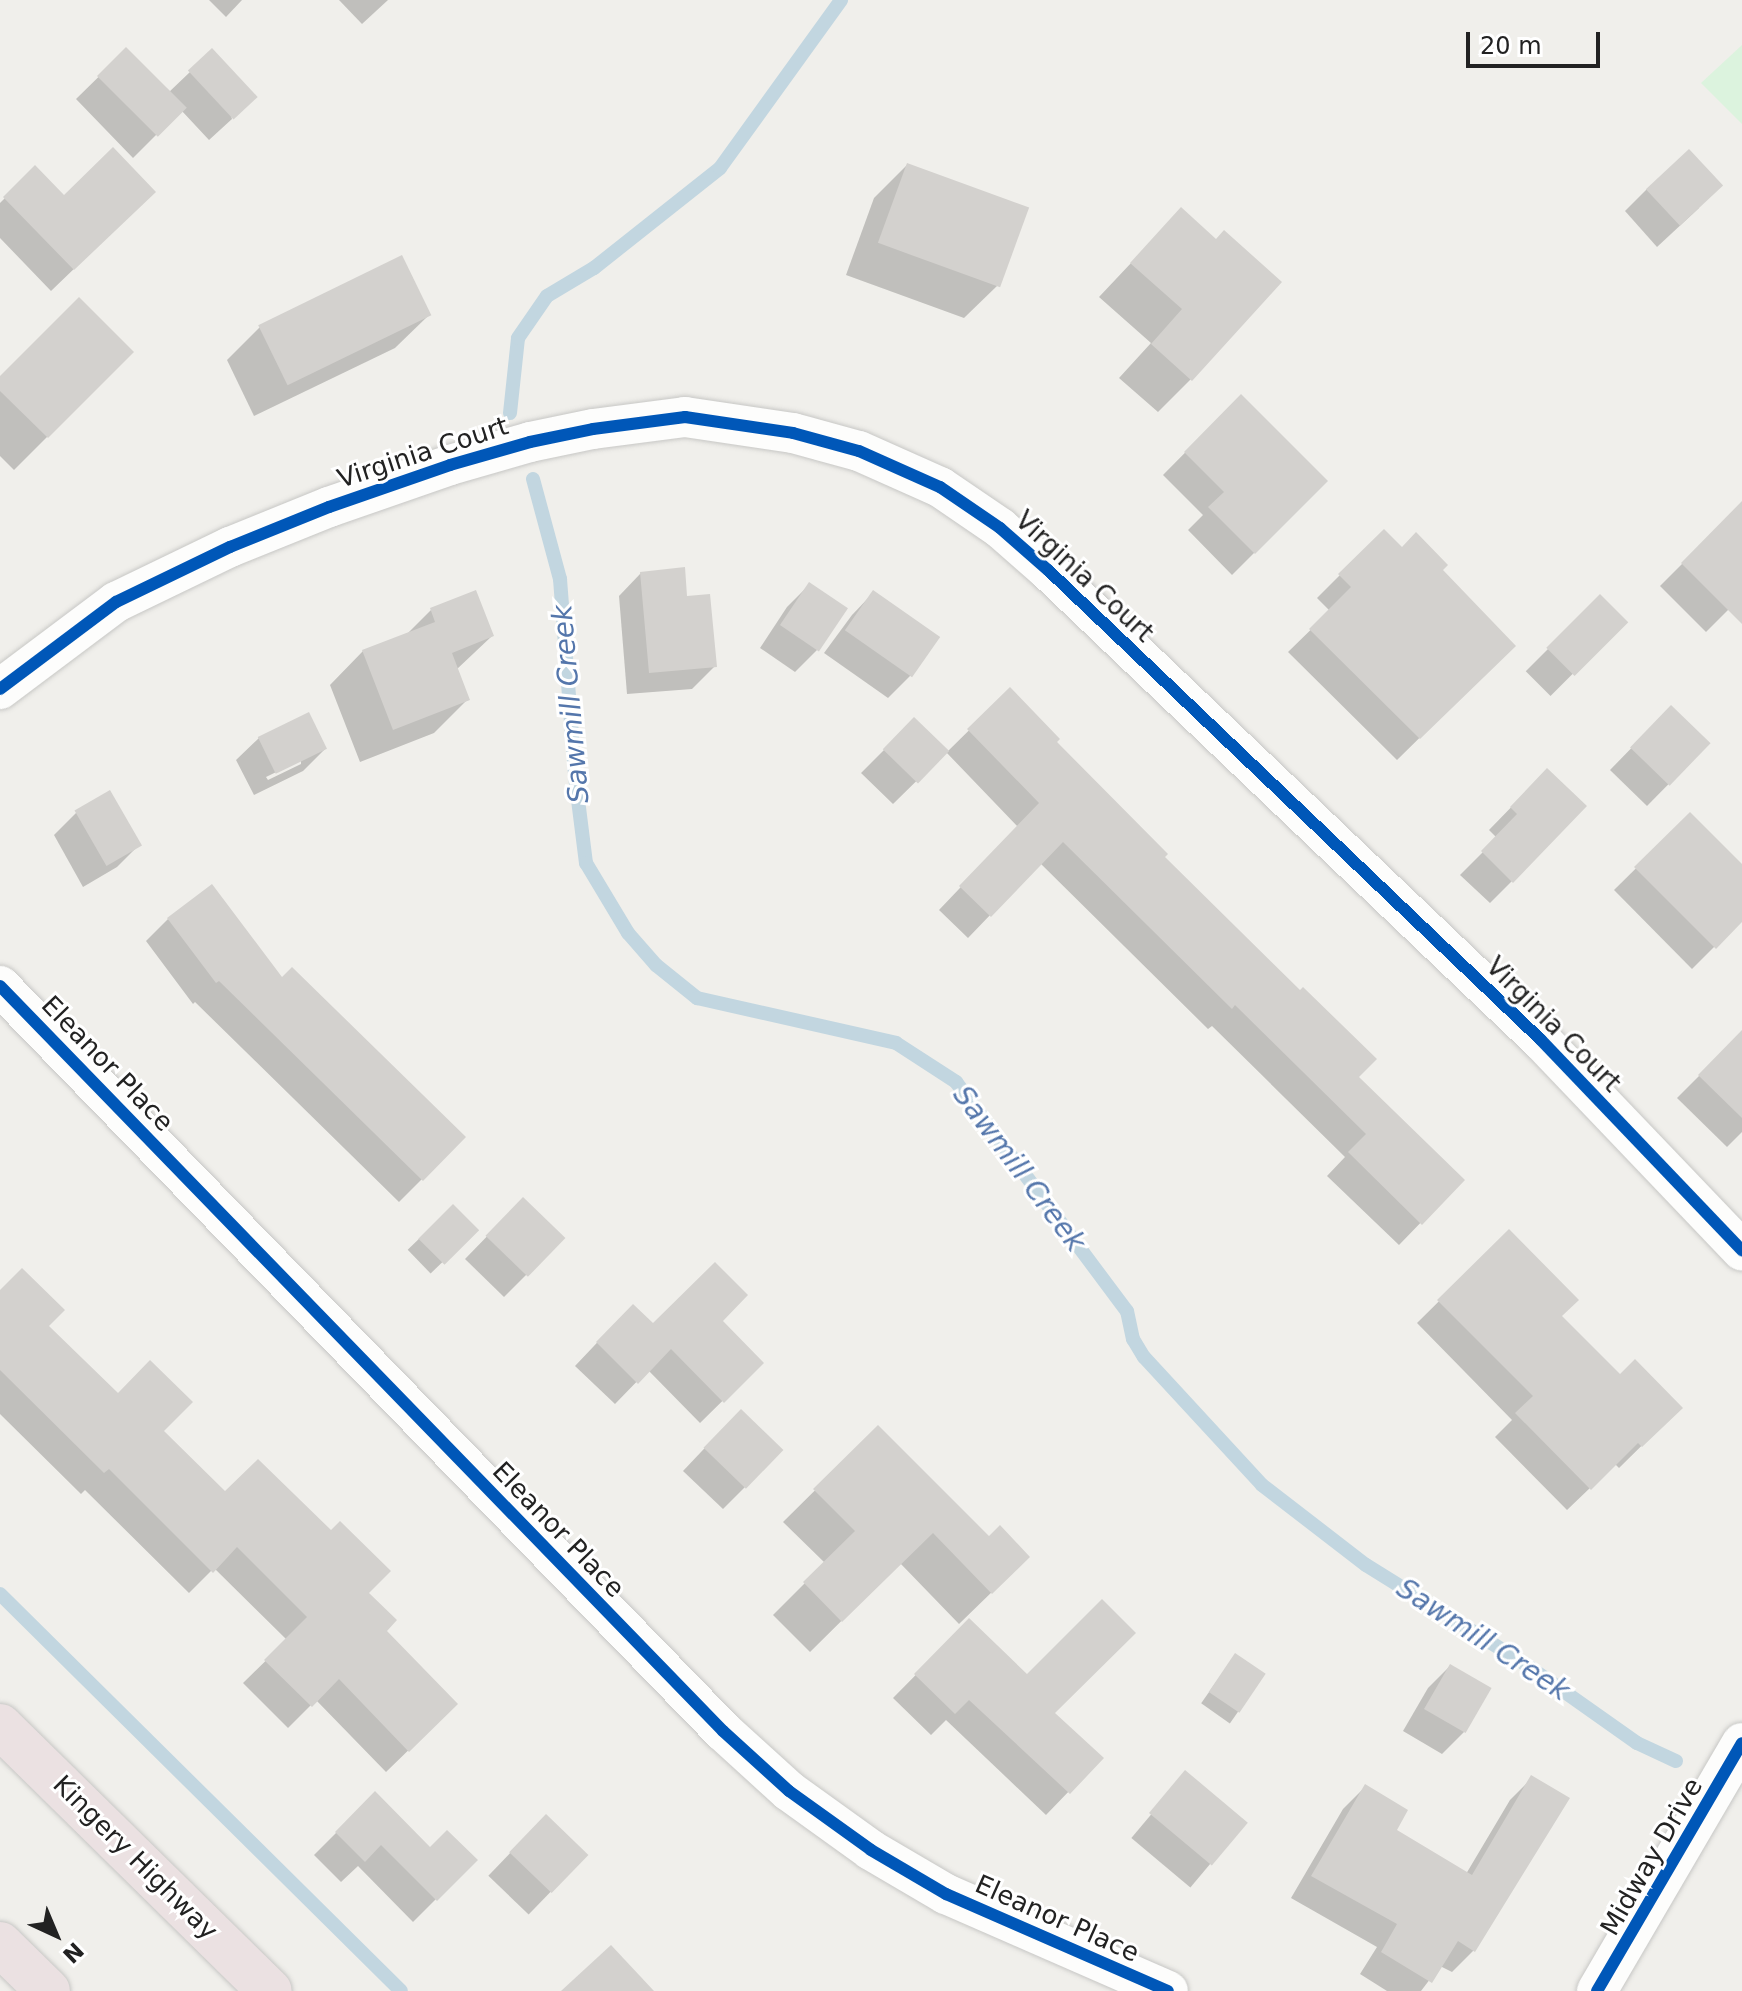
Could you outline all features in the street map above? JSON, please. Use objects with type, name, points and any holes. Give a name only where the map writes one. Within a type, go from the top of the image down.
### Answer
[{"type":"highway","name":"Kingery Highway","points":[[0,1726],[270,1991]]},
{"type":"highway","points":[[0,1944],[48,1991]]},
{"type":"street","name":"Virginia Court","points":[[0,689],[116,602],[230,547],[343,502],[530,442],[593,429],[685,417],[793,433],[859,451],[940,487],[1000,528],[1048,570],[1541,1040],[1742,1250]]},
{"type":"street","name":"Eleanor Place","points":[[0,986],[723,1731],[789,1791],[871,1850],[946,1894],[1168,1991]]},
{"type":"street","name":"Midway Drive","points":[[1597,1991],[1742,1743]]},
{"type":"green space","points":[[1742,45],[1742,124],[1701,83]]},
{"type":"building","points":[[126,47],[187,108],[158,137],[97,76]]},
{"type":"building","points":[[212,48],[258,97],[234,120],[188,71]]},
{"type":"building","points":[[113,147],[156,192],[74,270],[3,197],[35,165],[64,195]]},
{"type":"building","points":[[1689,149],[1723,186],[1680,226],[1646,189]]},
{"type":"building","points":[[907,163],[1029,207],[1000,287],[878,243]]},
{"type":"building","points":[[1181,207],[1216,239],[1224,230],[1282,282],[1192,381],[1151,344],[1182,309],[1130,263]]},
{"type":"building","points":[[402,255],[431,315],[288,385],[258,325]]},
{"type":"building","points":[[79,297],[134,352],[48,438],[0,391],[0,376]]},
{"type":"building","points":[[1241,394],[1328,481],[1255,554],[1208,507],[1224,492],[1184,452]]},
{"type":"building","points":[[1742,501],[1742,624],[1681,563]]},
{"type":"building","points":[[1384,529],[1402,547],[1416,532],[1448,565],[1443,570],[1516,646],[1420,739],[1309,629],[1351,587],[1338,574]]},
{"type":"building","points":[[685,567],[687,596],[710,594],[717,667],[649,673],[640,572]]},
{"type":"building","points":[[809,582],[848,608],[819,651],[780,625]]},
{"type":"building","points":[[476,590],[494,636],[452,653],[470,700],[393,730],[362,650],[435,622],[430,608]]},
{"type":"building","points":[[873,590],[940,637],[912,677],[845,630]]},
{"type":"building","points":[[1600,594],[1628,622],[1575,676],[1546,648]]},
{"type":"building","points":[[1010,687],[1060,739],[1057,742],[1168,854],[1165,857],[1300,990],[1303,987],[1377,1059],[1359,1077],[1465,1180],[1422,1225],[1348,1152],[1366,1134],[1235,1005],[1232,1009],[1063,842],[991,917],[959,886],[1039,803],[967,729]]},
{"type":"building","points":[[1671,705],[1711,743],[1670,786],[1630,747]]},
{"type":"building","points":[[309,712],[327,749],[276,774],[258,737]]},
{"type":"building","points":[[914,717],[949,751],[918,783],[883,749]]},
{"type":"building","points":[[1547,768],[1587,806],[1513,883],[1481,851],[1517,814],[1510,807]]},
{"type":"building","points":[[110,790],[142,845],[106,866],[74,810]]},
{"type":"building","points":[[1690,812],[1742,864],[1742,922],[1716,949],[1634,867]]},
{"type":"building","points":[[212,884],[282,977],[292,967],[466,1137],[423,1181],[219,981],[216,983],[167,918]]},
{"type":"building","points":[[1742,1030],[1742,1118],[1698,1075]]},
{"type":"building","points":[[523,1197],[565,1238],[528,1277],[485,1236]]},
{"type":"building","points":[[453,1204],[479,1230],[445,1265],[418,1239]]},
{"type":"building","points":[[1509,1229],[1579,1300],[1562,1316],[1620,1374],[1635,1359],[1683,1408],[1642,1447],[1638,1443],[1591,1490],[1515,1413],[1533,1396],[1437,1300]]},
{"type":"building","points":[[715,1262],[748,1295],[723,1321],[764,1363],[724,1403],[671,1349],[638,1384],[596,1342],[633,1304],[653,1323]]},
{"type":"building","points":[[22,1268],[65,1310],[49,1326],[118,1393],[150,1360],[193,1402],[164,1431],[225,1491],[258,1459],[331,1530],[340,1521],[391,1571],[369,1593],[397,1620],[387,1631],[458,1704],[409,1752],[339,1679],[312,1707],[264,1660],[307,1617],[237,1547],[213,1573],[109,1469],[104,1473],[0,1370],[0,1290]]},
{"type":"building","points":[[741,1409],[783,1450],[746,1489],[703,1448]]},
{"type":"building","points":[[878,1425],[989,1536],[1000,1525],[1030,1557],[992,1594],[933,1533],[842,1622],[803,1582],[855,1531],[813,1489]]},
{"type":"building","points":[[1102,1599],[1136,1633],[1055,1713],[1104,1758],[1070,1794],[969,1700],[955,1714],[914,1674],[969,1618],[1027,1674]]},
{"type":"building","points":[[1235,1653],[1266,1674],[1239,1713],[1209,1692]]},
{"type":"building","points":[[1450,1664],[1492,1688],[1466,1733],[1424,1709]]},
{"type":"building","points":[[1185,1770],[1248,1823],[1212,1866],[1149,1813]]},
{"type":"building","points":[[1531,1775],[1570,1798],[1475,1952],[1458,1941],[1432,1983],[1381,1952],[1397,1924],[1311,1876],[1365,1784],[1408,1810],[1397,1830],[1472,1875]]},
{"type":"building","points":[[375,1791],[430,1847],[447,1830],[478,1860],[437,1901],[381,1845],[365,1862],[335,1832]]},
{"type":"building","points":[[546,1814],[588,1855],[552,1893],[509,1852]]},
{"type":"building","points":[[611,1945],[654,1991],[561,1991]]},
{"type":"waterway","name":"Sawmill Creek","points":[[510,413],[518,338],[547,296],[594,268],[720,168],[841,0]]},
{"type":"waterway","name":"Sawmill Creek","points":[[533,479],[560,579],[575,776],[586,863],[628,933],[656,965],[697,998],[896,1043],[956,1082],[1127,1311],[1133,1339],[1144,1357],[1262,1485],[1366,1565],[1525,1664],[1637,1743],[1676,1761]]},
{"type":"waterway","points":[[0,1594],[401,1991]]},
{"type":"cycle path","points":[[0,689],[116,602],[230,547],[329,507],[450,465],[530,442],[593,429],[685,417],[793,433],[859,451],[940,487],[1000,528],[1048,570],[1541,1040],[1742,1250]]},
{"type":"cycle path","points":[[0,986],[723,1731],[789,1791],[871,1850],[946,1894],[1168,1991]]},
{"type":"cycle path","points":[[1597,1991],[1742,1743]]}]
